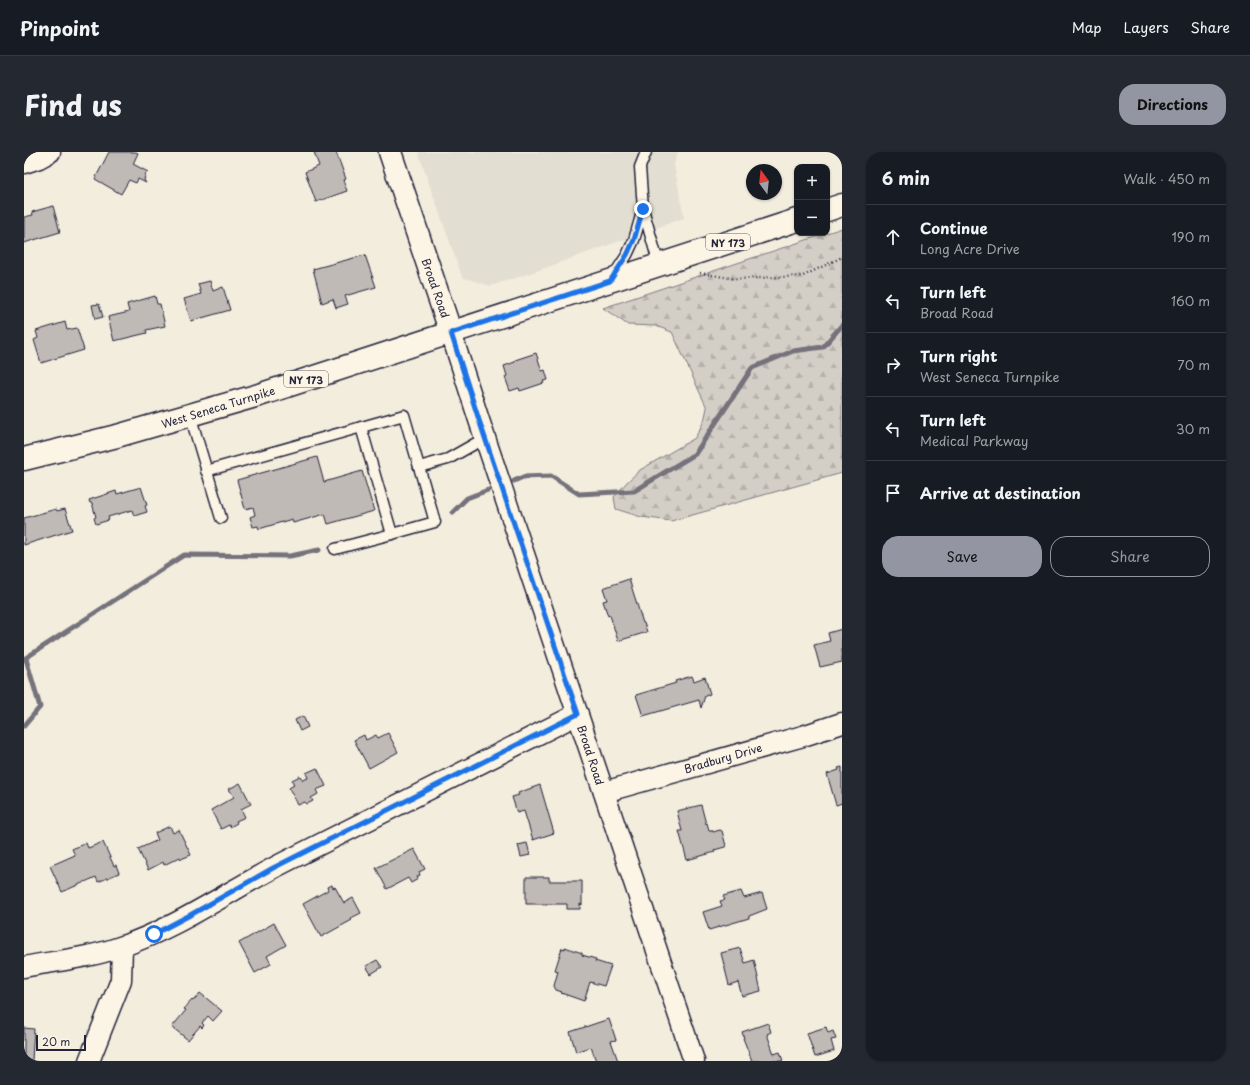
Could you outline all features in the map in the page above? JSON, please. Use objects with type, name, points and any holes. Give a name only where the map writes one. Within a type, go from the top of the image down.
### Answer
[{"type":"main road","name":"Broad Road","points":[[390,152],[451,333]]},
{"type":"main road","points":[[830,209],[842,205]]},
{"type":"main road","name":"West Seneca Turnpike","points":[[24,459],[117,436],[259,395],[794,221]]},
{"type":"street","points":[[24,163],[39,158],[50,152]]},
{"type":"street","name":"Broad Road","points":[[451,333],[694,1061]]},
{"type":"street","points":[[24,967],[97,954],[122,947],[154,934],[273,868],[578,714]]},
{"type":"street","name":"Bradbury Drive","points":[[604,792],[803,736],[842,723]]},
{"type":"street","points":[[89,1061],[121,980],[122,947]]},
{"type":"lane","points":[[646,152],[640,167],[643,209],[659,265]]},
{"type":"lane","points":[[610,281],[627,255],[634,240],[643,209]]},
{"type":"lane","points":[[190,415],[221,518]]},
{"type":"lane","points":[[206,471],[404,415],[435,522],[336,549]]},
{"type":"lane","points":[[361,427],[392,534]]},
{"type":"lane","points":[[419,467],[448,459],[485,438]]},
{"type":"path","points":[[686,256],[698,273],[736,279],[803,276],[842,257]]},
{"type":"shaded area","points":[[418,152],[678,152],[674,164],[684,218],[528,274],[490,286],[462,277]]},
{"type":"green space","points":[[842,228],[842,473],[671,521],[641,517],[616,509],[614,497],[640,470],[695,438],[704,421],[707,408],[672,332],[656,326],[628,325],[603,308],[818,236],[830,236],[830,232]]},
{"type":"building","points":[[109,152],[138,153],[133,164],[148,172],[146,173],[144,180],[146,183],[138,179],[136,183],[129,180],[121,194],[95,179]]},
{"type":"building","points":[[314,152],[336,152],[346,179],[343,180],[347,191],[316,202],[305,172],[319,166]]},
{"type":"building","points":[[53,206],[60,232],[24,243],[24,217],[33,215],[32,212]]},
{"type":"building","points":[[365,255],[376,287],[345,296],[348,304],[336,308],[333,299],[322,303],[313,269]]},
{"type":"building","points":[[210,281],[213,291],[223,287],[230,310],[191,321],[184,299],[201,294],[198,284]]},
{"type":"building","points":[[155,296],[157,304],[160,304],[165,326],[146,330],[147,333],[114,341],[108,317],[129,312],[127,304]]},
{"type":"building","points":[[99,304],[103,317],[95,319],[92,305]]},
{"type":"building","points":[[65,322],[67,330],[77,328],[84,350],[41,363],[34,340],[38,338],[36,331]]},
{"type":"building","points":[[536,353],[542,371],[545,370],[548,380],[543,381],[544,383],[520,391],[519,388],[510,391],[505,377],[507,376],[504,366],[515,362],[515,360]]},
{"type":"building","points":[[317,457],[324,482],[362,471],[374,511],[328,524],[325,514],[293,523],[292,519],[259,529],[258,526],[253,527],[250,517],[255,515],[253,507],[245,509],[237,480]]},
{"type":"building","points":[[141,487],[147,505],[145,506],[147,512],[134,516],[132,510],[108,517],[109,520],[96,524],[94,518],[96,517],[92,503],[90,503],[89,500],[116,491],[117,494]]},
{"type":"building","points":[[56,509],[57,511],[65,509],[72,530],[24,545],[24,518]]},
{"type":"building","points":[[629,579],[647,632],[618,641],[610,615],[608,616],[603,601],[607,600],[603,588]]},
{"type":"building","points":[[842,629],[842,662],[820,667],[814,645],[830,641],[828,633]]},
{"type":"building","points":[[692,676],[694,681],[705,677],[710,694],[705,696],[701,708],[699,700],[643,716],[636,695],[676,683],[675,681]]},
{"type":"building","points":[[303,716],[308,727],[300,731],[295,720]]},
{"type":"building","points":[[388,733],[398,752],[369,768],[354,740],[364,735],[366,740],[376,735],[378,738]]},
{"type":"building","points":[[842,767],[842,803],[836,805],[827,774],[839,770],[838,768]]},
{"type":"building","points":[[317,768],[326,786],[316,790],[318,794],[311,798],[313,801],[307,804],[305,802],[298,805],[289,788],[294,785],[292,780],[300,776],[303,780],[308,778],[306,773]]},
{"type":"building","points":[[240,783],[251,804],[241,809],[245,817],[236,821],[237,823],[230,827],[229,825],[221,829],[211,810],[234,797],[229,789]]},
{"type":"building","points":[[540,785],[554,833],[533,840],[524,811],[517,813],[512,797],[519,795],[518,793]]},
{"type":"building","points":[[701,805],[709,830],[712,830],[713,832],[720,830],[722,831],[726,846],[714,850],[715,852],[687,860],[679,831],[682,831],[677,811]]},
{"type":"building","points":[[170,826],[173,833],[179,830],[191,855],[181,859],[180,857],[164,865],[163,862],[148,870],[138,849],[158,840],[155,833]]},
{"type":"building","points":[[103,842],[114,866],[116,865],[119,873],[98,882],[96,877],[62,892],[50,866],[75,855],[72,849],[86,843],[88,848]]},
{"type":"building","points":[[527,843],[530,855],[521,857],[518,845]]},
{"type":"building","points":[[414,849],[425,869],[419,872],[420,875],[417,877],[418,879],[411,883],[408,878],[387,889],[376,868]]},
{"type":"building","points":[[526,877],[549,877],[549,881],[582,881],[582,905],[580,904],[580,909],[567,909],[567,904],[526,904]]},
{"type":"building","points":[[332,885],[333,888],[335,887],[344,903],[353,898],[361,913],[351,918],[352,920],[321,937],[303,904],[328,890],[327,887]]},
{"type":"building","points":[[741,891],[744,898],[762,893],[767,909],[749,916],[749,918],[709,930],[703,912],[722,906],[720,901],[725,900],[723,896]]},
{"type":"building","points":[[274,923],[286,945],[267,956],[271,964],[255,973],[239,943]]},
{"type":"building","points":[[565,947],[582,953],[582,955],[596,959],[595,961],[611,966],[604,986],[590,982],[584,1001],[561,993],[562,992],[556,990],[554,986],[558,971],[555,970],[562,948],[565,949]]},
{"type":"building","points":[[740,948],[745,963],[754,960],[761,991],[742,996],[738,982],[729,985],[721,953]]},
{"type":"building","points":[[377,960],[382,967],[371,974],[366,966]]},
{"type":"building","points":[[200,993],[222,1011],[213,1021],[208,1016],[202,1023],[204,1025],[202,1028],[200,1026],[188,1040],[172,1027],[186,1010],[184,1009]]},
{"type":"building","points":[[609,1019],[616,1040],[611,1041],[618,1061],[596,1061],[591,1047],[576,1052],[570,1032]]},
{"type":"building","points":[[768,1023],[771,1032],[767,1034],[774,1054],[780,1052],[783,1061],[752,1061],[742,1032]]},
{"type":"building","points":[[826,1027],[828,1033],[833,1031],[836,1039],[831,1040],[834,1051],[815,1057],[807,1033]]},
{"type":"building","points":[[24,1028],[34,1029],[32,1060],[24,1060]]},
{"type":"waterway","points":[[514,481],[523,477],[551,476],[579,494],[634,491],[695,454],[752,368],[793,351],[823,347],[842,325]]},
{"type":"waterway","points":[[453,512],[467,498],[488,490]]},
{"type":"waterway","points":[[24,659],[184,555],[290,556],[319,550]]},
{"type":"waterway","points":[[24,726],[40,707],[26,659]]},
{"type":"route","points":[[154,934],[273,868],[578,714],[451,333],[610,281],[627,255],[634,240],[643,209]]}]
